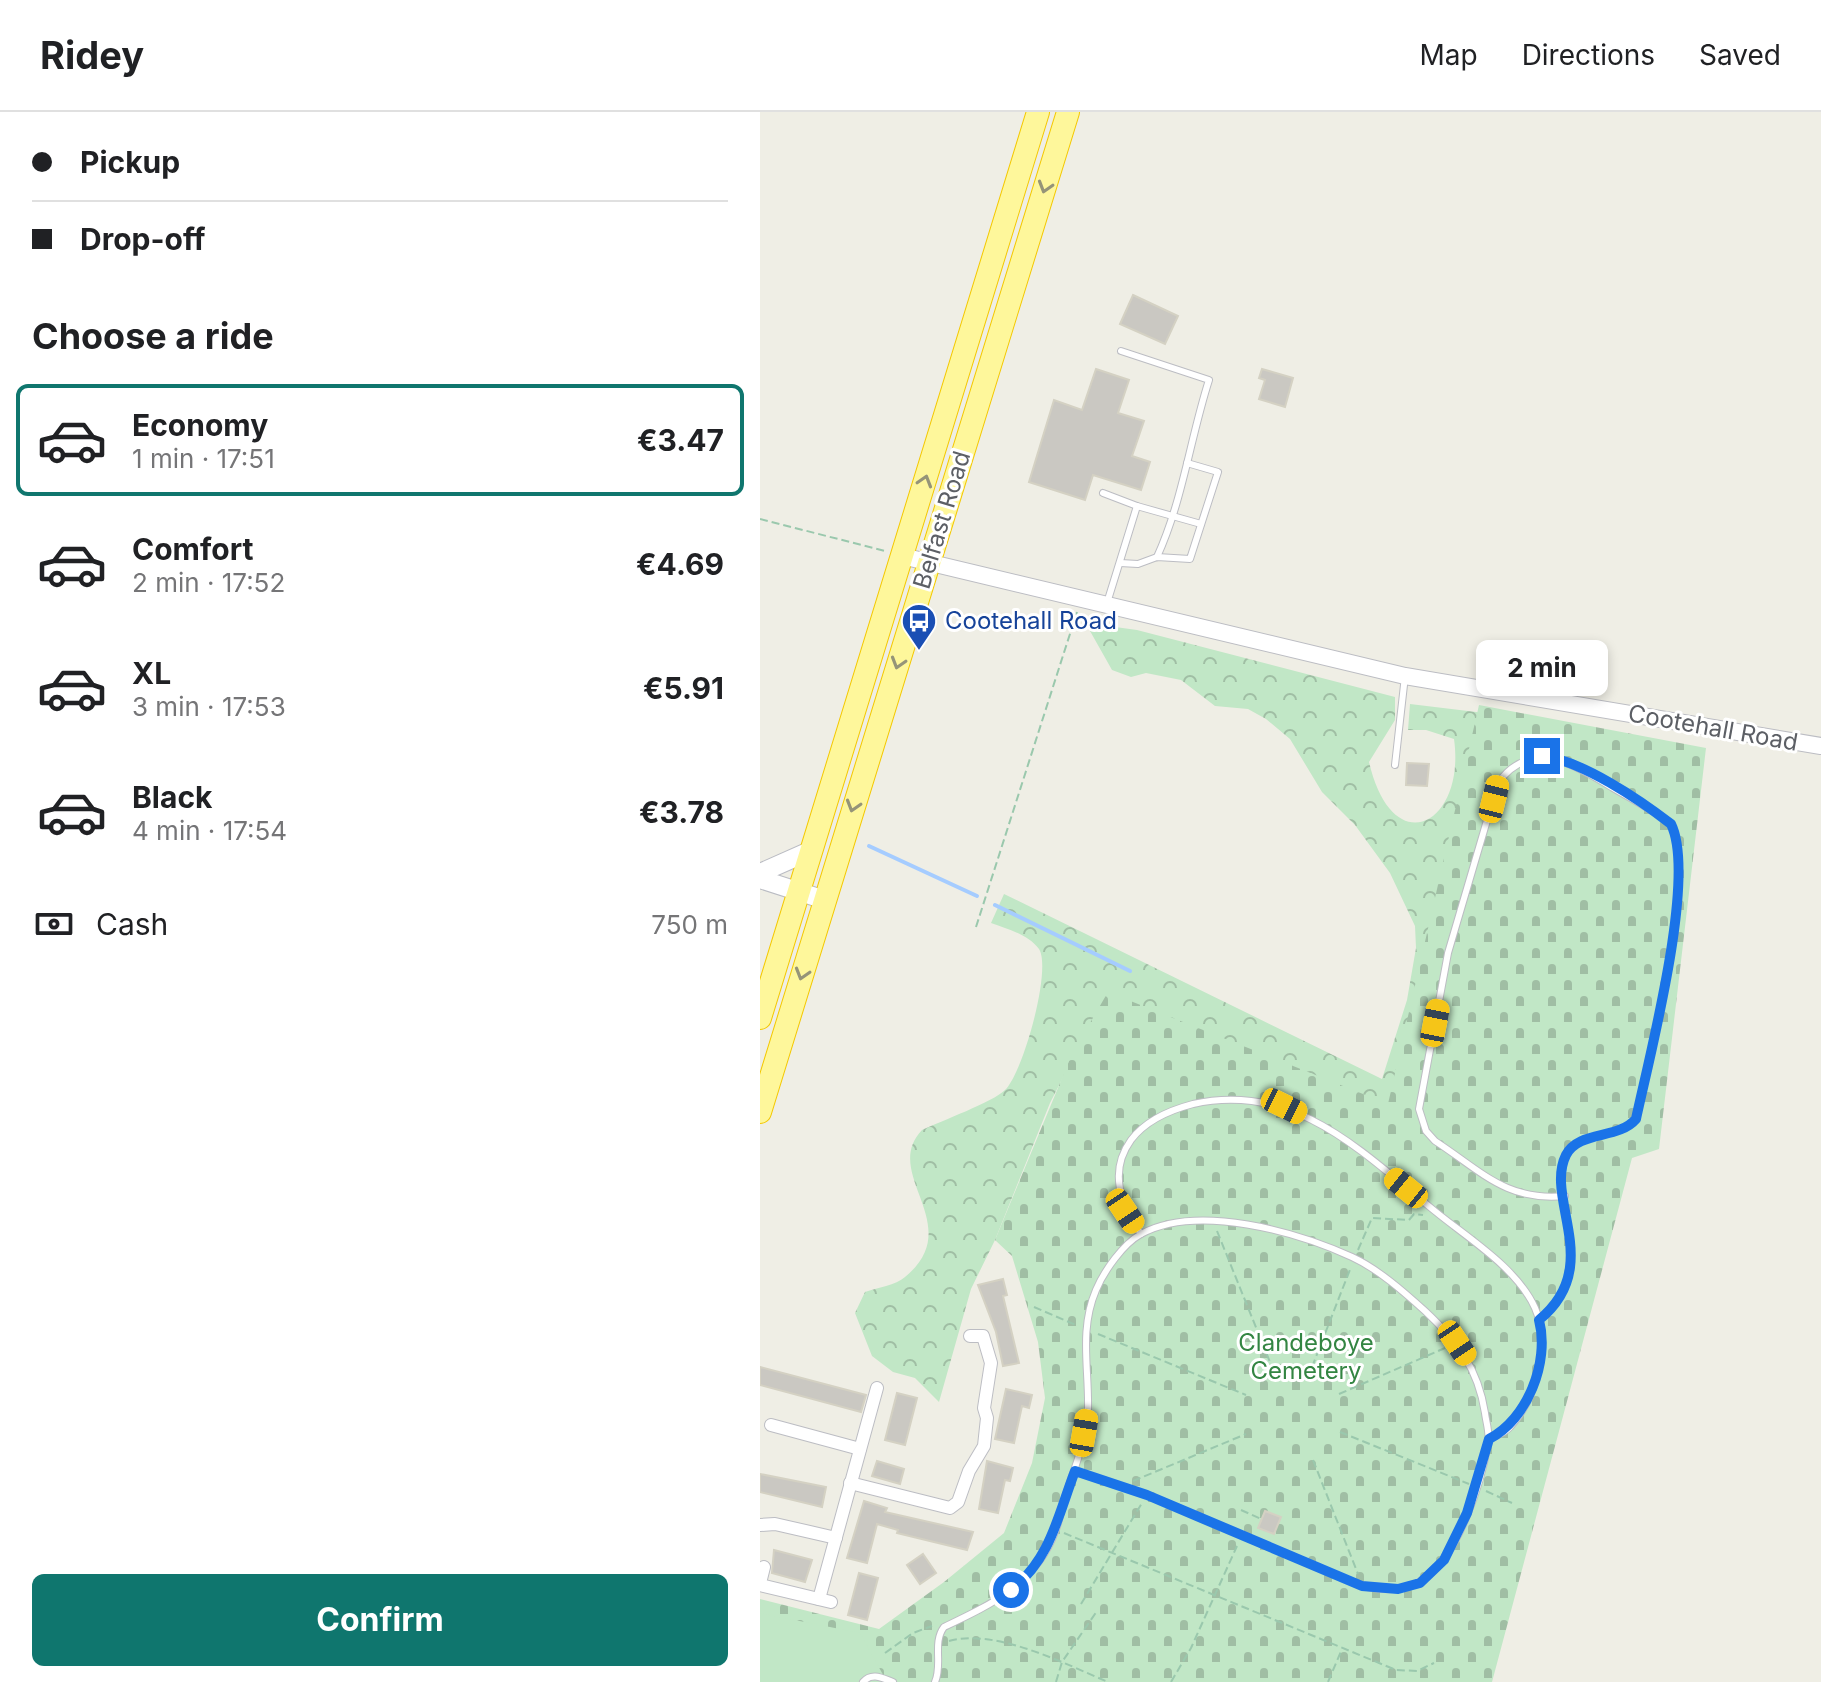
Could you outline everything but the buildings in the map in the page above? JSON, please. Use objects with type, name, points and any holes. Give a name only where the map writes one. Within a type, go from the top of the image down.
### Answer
[{"type":"highway","name":"Belfast Road","points":[[760,1018],[1038,112]]},
{"type":"highway","name":"Belfast Road","points":[[760,1112],[1068,112]]},
{"type":"main road","points":[[760,876],[812,850]]},
{"type":"main road","points":[[760,876],[799,894],[825,900]]},
{"type":"street","name":"Cootehall Road","points":[[902,556],[1405,676],[1821,746]]},
{"type":"street","points":[[850,1483],[950,1508],[958,1502],[969,1471],[984,1446],[987,1418],[984,1408],[991,1363],[983,1336],[970,1336]]},
{"type":"street","points":[[764,1567],[760,1584],[825,1601],[836,1538],[877,1388]]},
{"type":"street","points":[[771,1425],[860,1449]]},
{"type":"street","points":[[760,1525],[775,1524],[836,1538]]},
{"type":"lane","points":[[1121,351],[1209,380],[1175,516],[1157,557]]},
{"type":"lane","points":[[1120,563],[1138,564],[1157,557],[1190,559],[1218,472],[1187,463]]},
{"type":"lane","points":[[1103,493],[1201,524]]},
{"type":"lane","points":[[1106,606],[1137,506]]},
{"type":"lane","points":[[1395,765],[1405,676]]},
{"type":"lane","points":[[1539,1320],[1555,1300],[1569,1267],[1571,1236],[1562,1171],[1572,1148],[1626,1129],[1636,1119],[1664,993],[1678,879],[1671,824],[1589,773],[1556,758],[1542,756],[1518,763],[1498,783],[1489,824],[1448,953],[1419,1109],[1426,1131],[1435,1141],[1515,1194],[1531,1198],[1565,1196]]},
{"type":"lane","points":[[1141,1234],[1125,1211],[1118,1182],[1120,1162],[1135,1136],[1152,1120],[1184,1106],[1233,1098],[1284,1106],[1314,1120],[1361,1151],[1504,1268],[1526,1291],[1539,1320],[1541,1356],[1523,1407],[1509,1429],[1489,1439]]},
{"type":"lane","points":[[935,1682],[940,1666],[938,1634],[944,1627],[998,1601],[1025,1580],[1056,1530],[1075,1471],[1088,1411],[1085,1329],[1097,1287],[1108,1268],[1141,1234],[1184,1222],[1213,1221],[1294,1235],[1355,1258],[1415,1302],[1457,1343],[1476,1374],[1489,1439],[1477,1487],[1458,1533],[1432,1573],[1404,1588],[1362,1586],[1147,1495],[1075,1471]]},
{"type":"lane","points":[[863,1682],[879,1676],[893,1682]]},
{"type":"path","points":[[760,519],[902,556]]},
{"type":"path","points":[[976,927],[1081,600]]},
{"type":"path","points":[[1213,1221],[1272,1367]]},
{"type":"path","points":[[1034,1307],[1246,1395]]},
{"type":"path","points":[[1339,1394],[1457,1343]]},
{"type":"path","points":[[1340,1432],[1512,1503]]},
{"type":"path","points":[[1120,1486],[1246,1434]]},
{"type":"path","points":[[1313,1460],[1362,1586]]},
{"type":"path","points":[[1081,1604],[1147,1495]]},
{"type":"path","points":[[1241,1510],[1261,1519]]},
{"type":"path","points":[[1056,1530],[1407,1672],[1434,1663]]},
{"type":"path","points":[[1171,1682],[1243,1534]]},
{"type":"path","points":[[1056,1682],[1062,1662],[1097,1611]]},
{"type":"path","points":[[885,1653],[930,1625],[944,1627]]},
{"type":"path","points":[[938,1646],[952,1640],[975,1638],[1029,1650],[1108,1682]]},
{"type":"path","points":[[1328,1682],[1342,1647]]},
{"type":"green space","points":[[1108,626],[1137,630],[1395,697],[1395,720],[1369,762],[1380,794],[1394,813],[1410,822],[1425,821],[1439,811],[1449,793],[1455,769],[1454,739],[1426,730],[1408,730],[1410,704],[1501,715],[1396,1119],[1087,1030],[1050,1103],[995,1240],[971,1289],[939,1402],[915,1378],[893,1372],[872,1356],[855,1313],[865,1292],[901,1280],[922,1258],[928,1238],[927,1219],[910,1164],[912,1147],[922,1130],[999,1095],[1020,1064],[1039,998],[1042,960],[1039,949],[1029,939],[991,923],[1004,894],[1382,1079],[1407,1000],[1416,948],[1415,926],[1390,873],[1355,825],[1322,792],[1290,739],[1248,709],[1215,706],[1181,680],[1146,673],[1131,677],[1112,670],[1090,631]]},
{"type":"green space","name":"Clandeboye Cemetery","points":[[1479,705],[1706,748],[1659,1149],[1632,1158],[1492,1682],[760,1682],[760,1599],[879,1629],[1004,1533],[1032,1463],[1045,1398],[1038,1342],[1012,1256],[995,1240],[1072,1054],[1108,992],[1388,1104]]},
{"type":"green space","points":[[760,1613],[860,1633],[887,1682],[760,1682]]},
{"type":"waterway","points":[[869,846],[977,896]]},
{"type":"waterway","points":[[995,905],[1130,971]]},
{"type":"place","name":"Cootehall Road","points":[[919,652]]},
{"type":"route","points":[[1011,1590],[1025,1580],[1049,1546],[1075,1471],[1147,1495],[1362,1586],[1381,1590],[1420,1583],[1444,1560],[1477,1487],[1489,1439],[1509,1429],[1523,1407],[1541,1356],[1539,1320],[1564,1284],[1572,1246],[1562,1171],[1565,1157],[1579,1143],[1626,1129],[1636,1119],[1667,972],[1678,879],[1671,824],[1589,773],[1556,758],[1542,756]]}]
